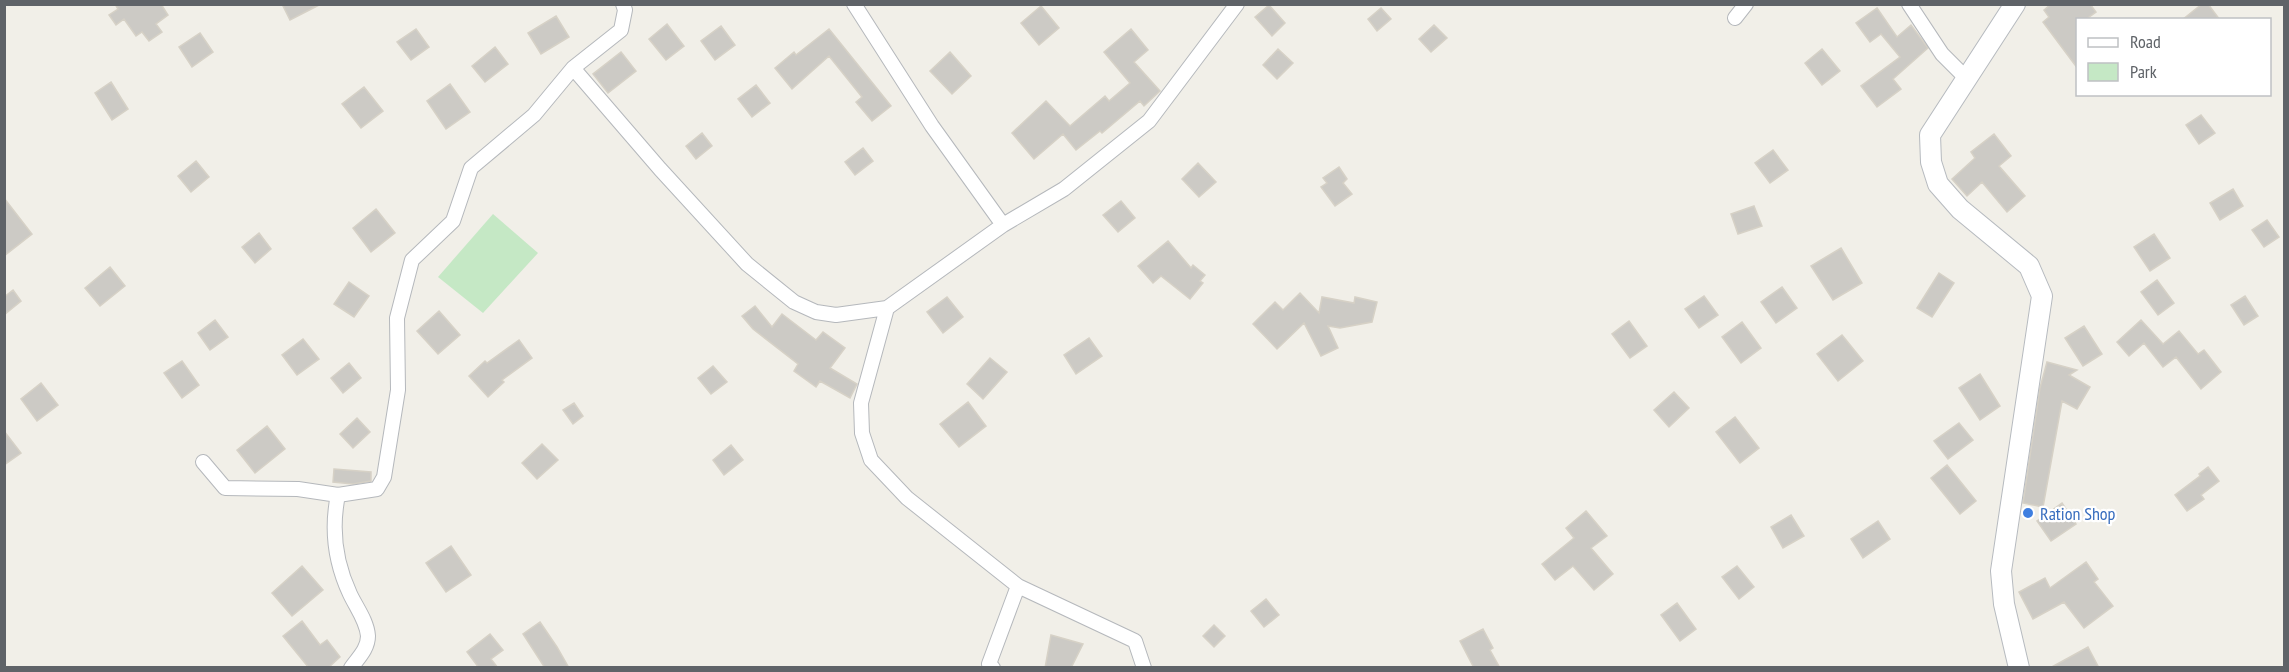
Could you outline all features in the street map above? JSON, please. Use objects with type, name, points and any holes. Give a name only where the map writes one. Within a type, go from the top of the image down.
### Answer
[{"type":"main road","points":[[2014,4],[1930,135],[1931,162],[1938,184],[1960,209],[2029,266],[2042,296],[2001,571],[2004,604],[2019,668]]},
{"type":"street","points":[[203,462],[225,488],[298,489],[338,495],[354,490],[377,489],[384,477],[398,390],[397,318],[412,260],[453,221],[471,168],[534,115],[573,68],[621,30],[625,10],[622,4]]},
{"type":"street","points":[[854,4],[932,126],[1003,225]]},
{"type":"street","points":[[573,68],[644,152],[747,264],[794,302],[816,312],[837,315],[887,308],[1003,225],[1064,189],[1149,121],[1237,4]]},
{"type":"street","points":[[1735,18],[1746,4]]},
{"type":"street","points":[[1909,4],[1942,54],[1967,79]]},
{"type":"street","points":[[887,308],[861,403],[862,434],[871,460],[907,498],[1018,586],[1135,641],[1143,668]]},
{"type":"street","points":[[338,495],[333,519],[338,562],[363,619],[368,637],[363,654],[351,668]]},
{"type":"street","points":[[993,668],[989,664],[1018,586]]},
{"type":"green space","points":[[493,214],[538,253],[483,313],[438,277]]},
{"type":"building","points":[[115,4],[161,4],[168,15],[156,24],[162,32],[149,41],[142,32],[136,36],[124,19],[116,25],[109,15],[118,9]]},
{"type":"building","points":[[282,4],[321,4],[290,20]]},
{"type":"building","points":[[2051,4],[2090,4],[2096,12],[2088,18],[2076,18],[2076,66],[2043,22],[2049,17],[2044,10]]},
{"type":"building","points":[[2202,4],[2208,4],[2218,18],[2184,18]]},
{"type":"building","points":[[1269,5],[1285,23],[1272,36],[1255,17]]},
{"type":"building","points":[[1041,6],[1059,28],[1039,45],[1021,23]]},
{"type":"building","points":[[1381,8],[1391,19],[1377,31],[1368,19]]},
{"type":"building","points":[[1877,8],[1897,37],[1911,25],[1928,48],[1893,79],[1901,89],[1877,107],[1861,86],[1900,57],[1881,34],[1870,42],[1856,23]]},
{"type":"building","points":[[556,16],[569,37],[541,54],[528,33]]},
{"type":"building","points":[[667,24],[684,46],[666,60],[649,39]]},
{"type":"building","points":[[1434,25],[1447,38],[1431,52],[1419,39]]},
{"type":"building","points":[[721,26],[735,45],[715,60],[701,41]]},
{"type":"building","points":[[416,29],[429,47],[411,60],[397,42]]},
{"type":"building","points":[[829,29],[891,106],[872,121],[856,102],[862,97],[829,56],[792,89],[775,68],[794,52],[796,55]]},
{"type":"building","points":[[1131,29],[1148,50],[1134,62],[1160,91],[1144,106],[1140,101],[1102,133],[1100,131],[1076,150],[1063,134],[1034,159],[1012,133],[1046,101],[1070,126],[1105,96],[1109,101],[1130,83],[1104,52]]},
{"type":"building","points":[[200,33],[213,52],[192,67],[179,47]]},
{"type":"building","points":[[495,47],[508,64],[485,82],[472,66]]},
{"type":"building","points":[[1278,49],[1293,63],[1277,79],[1263,65]]},
{"type":"building","points":[[1822,49],[1840,71],[1822,85],[1805,63]]},
{"type":"building","points":[[621,52],[636,71],[608,93],[593,74]]},
{"type":"building","points":[[950,52],[971,76],[952,94],[930,71]]},
{"type":"building","points":[[111,82],[128,109],[112,120],[95,93]]},
{"type":"building","points":[[450,84],[470,112],[446,129],[427,101]]},
{"type":"building","points":[[756,85],[770,103],[752,117],[738,99]]},
{"type":"building","points":[[364,87],[383,111],[361,128],[342,104]]},
{"type":"building","points":[[2201,115],[2215,133],[2199,144],[2186,125]]},
{"type":"building","points":[[702,133],[712,146],[696,159],[686,146]]},
{"type":"building","points":[[1994,134],[2011,156],[1999,166],[2025,196],[2007,212],[1982,182],[1967,196],[1952,179],[1975,158],[1971,152]]},
{"type":"building","points":[[863,148],[873,161],[855,175],[845,162]]},
{"type":"building","points":[[1773,150],[1788,170],[1770,183],[1755,163]]},
{"type":"building","points":[[196,161],[209,177],[191,192],[178,176]]},
{"type":"building","points":[[1198,163],[1216,182],[1199,197],[1182,179]]},
{"type":"building","points":[[1339,167],[1347,179],[1343,183],[1352,194],[1335,206],[1321,187],[1327,183],[1323,178]]},
{"type":"building","points":[[2233,189],[2243,206],[2220,220],[2210,203]]},
{"type":"building","points":[[4,198],[32,234],[4,256]]},
{"type":"building","points":[[1121,201],[1135,218],[1118,232],[1103,215]]},
{"type":"building","points":[[1754,206],[1762,226],[1738,234],[1731,214]]},
{"type":"building","points":[[376,209],[395,233],[371,252],[353,228]]},
{"type":"building","points":[[2267,220],[2279,237],[2264,247],[2252,230]]},
{"type":"building","points":[[259,233],[271,249],[255,263],[242,247]]},
{"type":"building","points":[[2154,234],[2170,258],[2150,271],[2134,247]]},
{"type":"building","points":[[1168,241],[1191,268],[1193,265],[1205,275],[1200,281],[1203,283],[1190,299],[1161,276],[1153,283],[1138,266]]},
{"type":"building","points":[[1841,248],[1862,283],[1833,300],[1811,266]]},
{"type":"building","points":[[110,267],[125,286],[100,306],[85,288]]},
{"type":"building","points":[[1939,273],[1954,283],[1932,317],[1917,308]]},
{"type":"building","points":[[2157,280],[2174,303],[2158,315],[2141,292]]},
{"type":"building","points":[[349,282],[369,296],[354,317],[334,304]]},
{"type":"building","points":[[1782,287],[1797,308],[1776,323],[1761,302]]},
{"type":"building","points":[[13,290],[21,301],[4,315],[4,297]]},
{"type":"building","points":[[1300,293],[1319,313],[1322,297],[1354,303],[1355,297],[1377,302],[1372,322],[1340,328],[1328,326],[1338,348],[1321,356],[1304,323],[1277,349],[1253,324],[1275,302],[1283,310]]},
{"type":"building","points":[[1704,296],[1718,315],[1699,328],[1685,309]]},
{"type":"building","points":[[2245,296],[2258,316],[2244,325],[2231,305]]},
{"type":"building","points":[[947,297],[963,317],[943,333],[927,312]]},
{"type":"building","points":[[755,306],[772,327],[782,314],[816,340],[823,332],[845,348],[830,368],[857,384],[850,398],[820,381],[816,387],[794,371],[798,364],[753,329],[742,316]]},
{"type":"building","points":[[439,311],[460,335],[438,354],[417,331]]},
{"type":"building","points":[[215,320],[228,337],[210,350],[198,333]]},
{"type":"building","points":[[2141,320],[2163,344],[2179,331],[2198,354],[2204,350],[2221,372],[2201,389],[2176,357],[2163,367],[2144,343],[2129,356],[2117,342]]},
{"type":"building","points":[[1629,321],[1647,346],[1630,358],[1612,334]]},
{"type":"building","points":[[1742,322],[1761,348],[1741,363],[1722,337]]},
{"type":"building","points":[[2084,326],[2102,354],[2083,366],[2065,338]]},
{"type":"building","points":[[1842,335],[1863,361],[1838,381],[1817,354]]},
{"type":"building","points":[[1089,338],[1102,356],[1076,374],[1064,355]]},
{"type":"building","points":[[303,339],[319,359],[297,375],[282,355]]},
{"type":"building","points":[[519,340],[532,358],[502,380],[504,382],[488,397],[469,376],[485,361],[487,363]]},
{"type":"building","points":[[990,358],[1007,372],[983,399],[967,384]]},
{"type":"building","points":[[182,361],[199,385],[182,398],[164,373]]},
{"type":"building","points":[[2047,362],[2077,370],[2069,375],[2090,387],[2077,409],[2062,401],[2043,507],[2023,503],[2040,388]]},
{"type":"building","points":[[349,363],[361,378],[343,393],[331,378]]},
{"type":"building","points":[[713,366],[727,382],[711,394],[698,378]]},
{"type":"building","points":[[1980,374],[2000,406],[1980,420],[1959,388]]},
{"type":"building","points":[[41,383],[58,405],[37,421],[21,399]]},
{"type":"building","points":[[1674,392],[1689,408],[1669,427],[1654,410]]},
{"type":"building","points":[[968,402],[986,426],[959,447],[940,424]]},
{"type":"building","points":[[574,403],[583,416],[573,424],[563,410]]},
{"type":"building","points":[[1735,417],[1759,448],[1740,463],[1716,432]]},
{"type":"building","points":[[357,418],[370,432],[353,448],[340,434]]},
{"type":"building","points":[[1959,423],[1973,440],[1948,459],[1934,441]]},
{"type":"building","points":[[267,426],[285,449],[255,473],[237,450]]},
{"type":"building","points":[[4,431],[21,453],[4,465]]},
{"type":"building","points":[[542,444],[558,460],[537,479],[522,463]]},
{"type":"building","points":[[731,445],[743,460],[724,475],[713,460]]},
{"type":"building","points":[[1947,465],[1976,501],[1960,514],[1931,478]]},
{"type":"building","points":[[2208,467],[2219,481],[2201,495],[2204,499],[2187,511],[2175,495]]},
{"type":"building","points":[[334,469],[371,472],[371,481],[353,484],[333,482]]},
{"type":"building","points":[[2062,503],[2076,524],[2051,541],[2037,521]]},
{"type":"building","points":[[1586,511],[1607,536],[1591,548],[1613,574],[1594,590],[1573,566],[1555,580],[1542,564],[1574,538],[1566,528]]},
{"type":"building","points":[[1791,515],[1804,536],[1783,548],[1771,527]]},
{"type":"building","points":[[1878,521],[1890,539],[1863,558],[1851,539]]},
{"type":"building","points":[[451,546],[471,575],[446,592],[426,563]]},
{"type":"building","points":[[2086,562],[2098,579],[2094,582],[2113,606],[2084,628],[2064,602],[2033,619],[2019,592],[2045,578],[2050,588]]},
{"type":"building","points":[[302,566],[323,590],[292,616],[272,593]]},
{"type":"building","points":[[1737,566],[1754,587],[1739,599],[1722,577]]},
{"type":"building","points":[[1266,599],[1279,615],[1264,627],[1251,611]]},
{"type":"building","points":[[1677,603],[1696,629],[1680,641],[1661,615]]},
{"type":"building","points":[[302,621],[320,645],[327,640],[340,657],[328,668],[309,668],[283,636]]},
{"type":"building","points":[[540,622],[569,668],[545,668],[523,634]]},
{"type":"building","points":[[1214,625],[1225,636],[1214,647],[1203,636]]},
{"type":"building","points":[[1483,629],[1493,648],[1490,650],[1500,668],[1474,668],[1460,641]]},
{"type":"building","points":[[490,634],[503,650],[491,659],[498,668],[479,668],[467,652]]},
{"type":"building","points":[[1051,635],[1083,644],[1071,668],[1045,668]]},
{"type":"building","points":[[2088,647],[2099,668],[2050,668]]},
{"type":"place","name":"Ration Shop","points":[[2028,513]]}]
